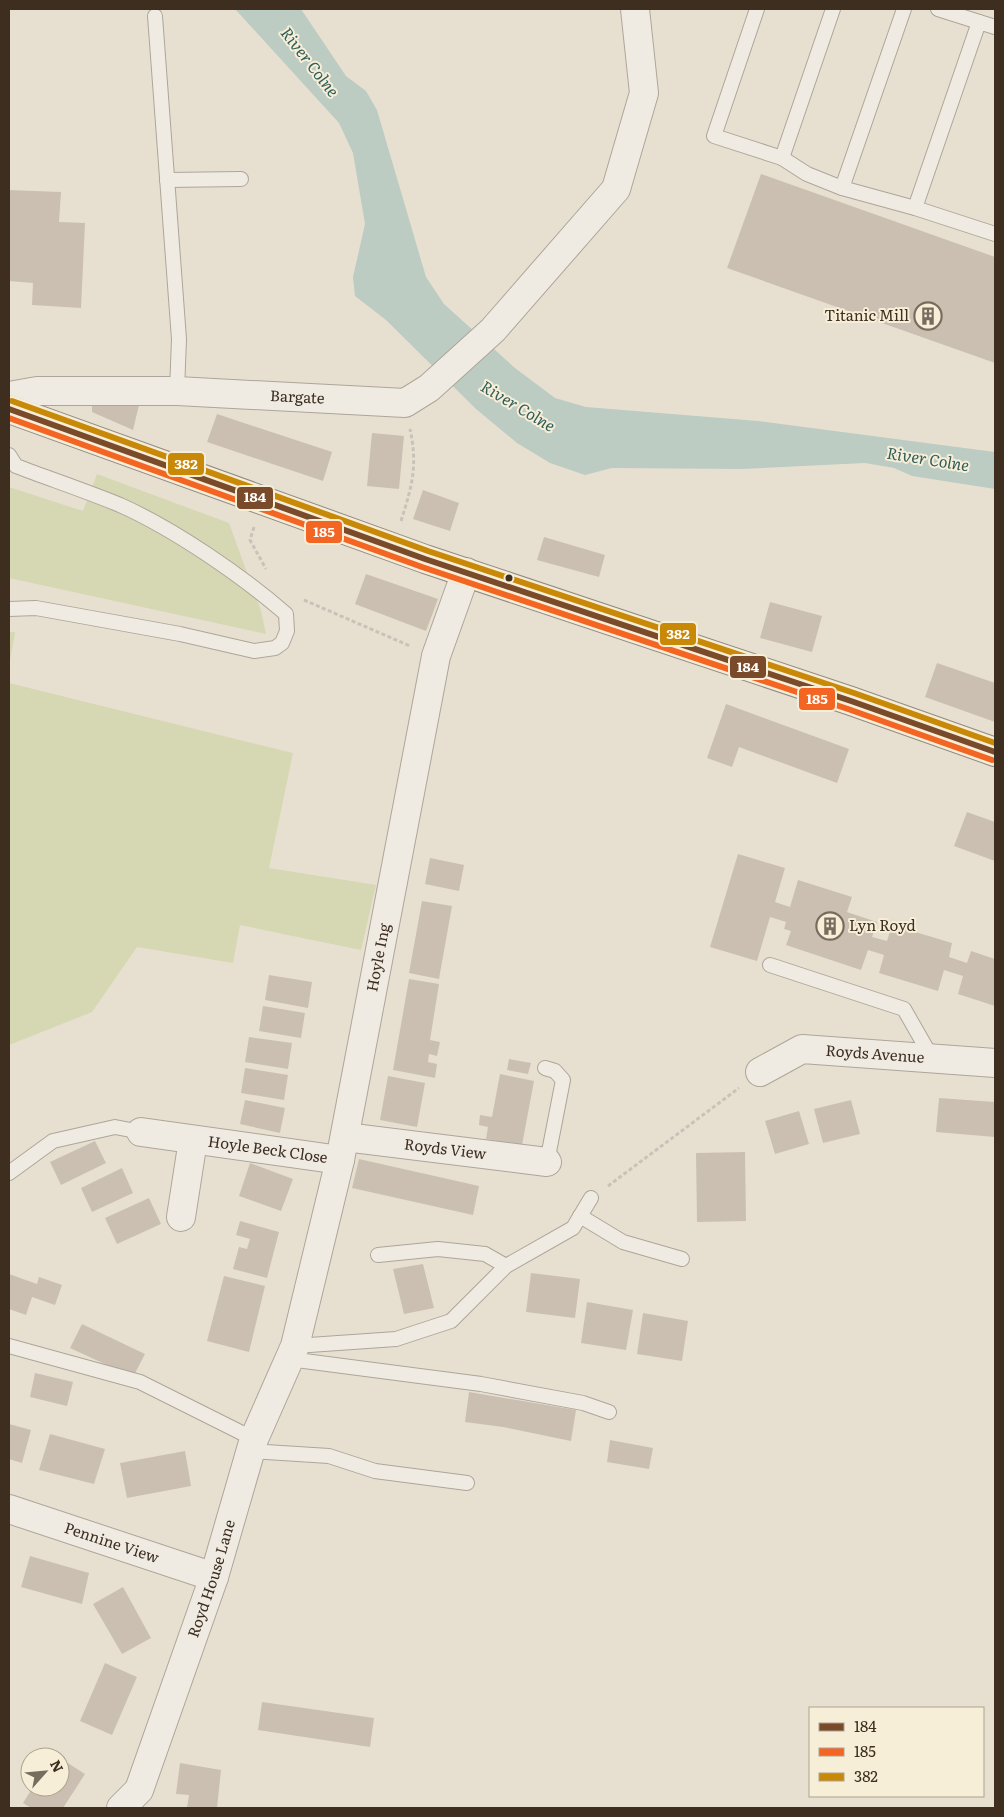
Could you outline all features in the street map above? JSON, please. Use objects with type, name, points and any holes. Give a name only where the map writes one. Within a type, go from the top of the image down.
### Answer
[{"type":"main road","points":[[9,409],[392,547],[851,701],[995,752]]},
{"type":"street","points":[[405,402],[429,388],[492,330],[538,280],[616,189],[644,93],[635,9]]},
{"type":"street","name":"Bargate","points":[[9,396],[36,391],[177,391],[405,402]]},
{"type":"street","name":"Hoyle Ing","points":[[292,1352],[342,1148],[436,656],[466,572]]},
{"type":"street","name":"Royds Avenue","points":[[760,1072],[802,1049],[995,1063]]},
{"type":"street","name":"Hoyle Beck Close","points":[[141,1132],[194,1140],[342,1148]]},
{"type":"street","name":"Hoyle Beck Close","points":[[181,1217],[194,1140]]},
{"type":"street","name":"Royds View","points":[[342,1148],[547,1162]]},
{"type":"street","name":"Royd House Lane","points":[[121,1808],[140,1790],[214,1577],[253,1445],[292,1352]]},
{"type":"street","name":"Pennine View","points":[[9,1509],[214,1577]]},
{"type":"lane","points":[[757,9],[714,136],[782,158],[807,174],[842,188],[915,208],[995,234]]},
{"type":"lane","points":[[782,158],[833,9]]},
{"type":"lane","points":[[842,188],[904,9]]},
{"type":"lane","points":[[938,9],[995,27]]},
{"type":"lane","points":[[156,16],[179,339],[177,391]]},
{"type":"lane","points":[[915,208],[980,22]]},
{"type":"lane","points":[[168,180],[241,179]]},
{"type":"lane","points":[[9,455],[16,466],[121,506],[190,544],[266,597],[286,614],[286,631],[282,643],[275,648],[254,651],[180,634],[36,608],[9,609]]},
{"type":"lane","points":[[770,965],[904,1009],[932,1058]]},
{"type":"lane","points":[[545,1068],[556,1071],[563,1080],[547,1162]]},
{"type":"lane","points":[[9,1173],[53,1141],[115,1127],[141,1132]]},
{"type":"lane","points":[[292,1352],[396,1339],[451,1320],[506,1266],[573,1228],[591,1198]]},
{"type":"lane","points":[[580,1216],[623,1242],[682,1259]]},
{"type":"lane","points":[[378,1256],[438,1249],[485,1254],[506,1266]]},
{"type":"lane","points":[[9,1346],[140,1382],[253,1445],[330,1456],[375,1471],[467,1483]]},
{"type":"lane","points":[[292,1352],[583,1403],[609,1412]]},
{"type":"path","points":[[392,547],[414,479],[414,445],[405,402]]},
{"type":"path","points":[[260,500],[250,540],[268,572]]},
{"type":"path","points":[[301,599],[384,636],[436,656]]},
{"type":"path","points":[[591,1198],[760,1072]]},
{"type":"green space","points":[[97,474],[229,523],[261,611],[266,634],[9,578],[9,487],[83,511]]},
{"type":"green space","points":[[9,632],[15,632],[9,667]]},
{"type":"green space","points":[[9,683],[293,753],[269,868],[376,885],[361,950],[240,925],[233,963],[137,947],[92,1012],[9,1045]]},
{"type":"water","name":"River Colne","points":[[235,9],[301,9],[346,76],[366,91],[377,110],[426,277],[444,304],[515,368],[555,398],[586,407],[758,421],[995,452],[995,489],[912,476],[894,468],[865,463],[741,469],[612,468],[585,475],[550,463],[517,443],[476,409],[386,320],[355,296],[353,277],[365,224],[353,153],[339,123]]},
{"type":"building","name":"Titanic Mill","points":[[761,174],[995,257],[995,363],[727,268]]},
{"type":"building","points":[[9,190],[61,192],[59,222],[85,223],[81,308],[32,305],[33,283],[9,281]]},
{"type":"building","points":[[108,400],[139,405],[133,430],[92,412],[92,405]]},
{"type":"building","points":[[217,414],[332,452],[323,481],[207,442]]},
{"type":"building","points":[[372,433],[404,436],[399,489],[367,486]]},
{"type":"building","points":[[423,490],[459,503],[450,531],[413,519]]},
{"type":"building","points":[[544,537],[605,555],[599,577],[537,560]]},
{"type":"building","points":[[366,574],[438,599],[426,631],[355,604]]},
{"type":"building","points":[[770,602],[822,616],[812,652],[760,638]]},
{"type":"building","points":[[937,663],[995,683],[995,722],[925,697]]},
{"type":"building","points":[[726,704],[849,749],[837,783],[739,747],[732,767],[707,758]]},
{"type":"building","points":[[967,812],[995,822],[995,861],[954,846]]},
{"type":"building","points":[[738,854],[785,868],[775,902],[790,907],[798,880],[852,897],[847,912],[877,922],[872,937],[887,941],[892,925],[952,943],[949,957],[967,963],[971,951],[995,959],[995,1006],[958,994],[963,976],[944,970],[938,991],[879,973],[884,955],[868,950],[861,970],[786,945],[791,931],[784,929],[786,922],[770,917],[757,961],[710,947]]},
{"type":"building","points":[[430,858],[464,865],[459,891],[425,884]]},
{"type":"building","points":[[422,901],[452,906],[439,979],[409,973]]},
{"type":"building","points":[[269,975],[312,982],[308,1008],[265,1000]]},
{"type":"building","points":[[409,979],[439,984],[430,1040],[440,1042],[437,1056],[429,1054],[428,1062],[437,1064],[435,1078],[393,1070]]},
{"type":"building","points":[[263,1006],[305,1013],[301,1038],[259,1031]]},
{"type":"building","points":[[249,1037],[292,1043],[288,1069],[245,1062]]},
{"type":"building","points":[[509,1059],[531,1063],[528,1074],[507,1070]]},
{"type":"building","points":[[245,1068],[288,1075],[284,1100],[241,1093]]},
{"type":"building","points":[[500,1074],[534,1081],[522,1145],[486,1139],[488,1127],[479,1125],[480,1115],[492,1117]]},
{"type":"building","points":[[388,1076],[425,1083],[417,1127],[380,1120]]},
{"type":"building","points":[[939,1098],[995,1102],[995,1137],[936,1132]]},
{"type":"building","points":[[245,1100],[285,1108],[280,1133],[240,1124]]},
{"type":"building","points":[[851,1100],[860,1134],[823,1143],[814,1109]]},
{"type":"building","points":[[799,1111],[809,1144],[775,1154],[765,1121]]},
{"type":"building","points":[[95,1141],[106,1163],[61,1185],[50,1162]]},
{"type":"building","points":[[745,1152],[746,1221],[697,1222],[696,1153]]},
{"type":"building","points":[[359,1159],[479,1186],[473,1215],[352,1188]]},
{"type":"building","points":[[250,1163],[293,1179],[281,1211],[239,1196]]},
{"type":"building","points":[[122,1168],[133,1193],[92,1212],[81,1188]]},
{"type":"building","points":[[149,1198],[161,1224],[117,1244],[105,1218]]},
{"type":"building","points":[[240,1221],[279,1232],[267,1278],[233,1269],[239,1247],[247,1249],[250,1239],[236,1235]]},
{"type":"building","points":[[423,1264],[434,1308],[404,1314],[393,1269]]},
{"type":"building","points":[[531,1273],[580,1279],[575,1318],[526,1312]]},
{"type":"building","points":[[9,1274],[37,1284],[39,1277],[62,1285],[55,1305],[32,1297],[26,1315],[9,1309]]},
{"type":"building","points":[[224,1276],[265,1286],[249,1352],[207,1341]]},
{"type":"building","points":[[587,1302],[633,1310],[626,1350],[581,1343]]},
{"type":"building","points":[[643,1313],[688,1321],[682,1361],[637,1354]]},
{"type":"building","points":[[82,1324],[145,1354],[133,1377],[70,1348]]},
{"type":"building","points":[[35,1373],[73,1382],[67,1406],[30,1397]]},
{"type":"building","points":[[469,1392],[576,1410],[571,1441],[503,1427],[465,1422]]},
{"type":"building","points":[[9,1424],[31,1430],[22,1463],[9,1459]]},
{"type":"building","points":[[50,1434],[105,1449],[94,1484],[39,1470]]},
{"type":"building","points":[[610,1440],[653,1448],[649,1469],[607,1462]]},
{"type":"building","points":[[185,1451],[191,1486],[127,1498],[120,1463]]},
{"type":"building","points":[[30,1556],[89,1573],[82,1604],[21,1587]]},
{"type":"building","points":[[123,1587],[151,1638],[122,1654],[93,1604]]},
{"type":"building","points":[[105,1663],[137,1677],[112,1735],[80,1721]]},
{"type":"building","points":[[262,1702],[374,1718],[370,1747],[258,1730]]},
{"type":"building","points":[[180,1763],[221,1770],[217,1808],[187,1808],[189,1795],[176,1794]]},
{"type":"building","points":[[70,1764],[85,1774],[63,1808],[31,1808],[23,1803],[27,1797],[70,1797]]},
{"type":"transit line","name":"382","points":[[12,401],[428,551],[854,693],[995,743]]},
{"type":"transit line","name":"184","points":[[9,409],[425,559],[851,701],[995,752]]},
{"type":"transit line","name":"185","points":[[9,418],[422,567],[848,709],[992,760]]},
{"type":"place","name":"Titanic Mill","points":[[928,316]]},
{"type":"place","name":"Lyn Royd","points":[[830,926]]}]
